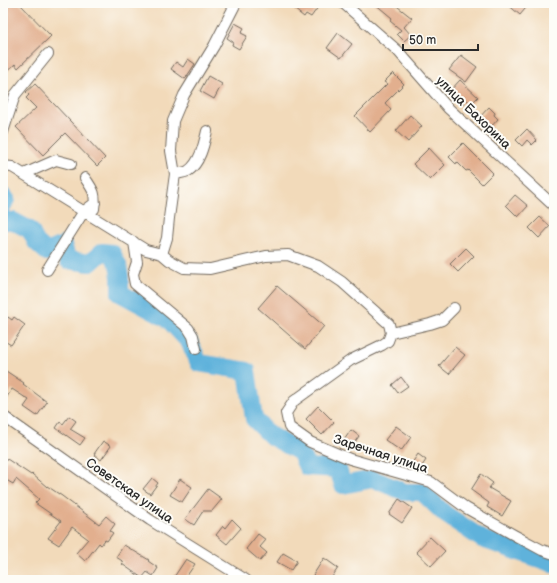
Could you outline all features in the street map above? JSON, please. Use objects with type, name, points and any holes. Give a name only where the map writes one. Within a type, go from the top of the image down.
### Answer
[{"type":"street","points":[[162,254],[167,238],[168,218],[176,174],[171,151],[173,121],[184,95],[214,46],[236,3]]},
{"type":"street","name":"улица Бахорина","points":[[343,3],[398,51],[448,108],[554,206]]},
{"type":"street","points":[[3,132],[15,95],[48,54]]},
{"type":"street","points":[[176,174],[187,171],[194,165],[202,149],[207,131]]},
{"type":"street","points":[[24,174],[56,160],[71,164]]},
{"type":"street","points":[[3,166],[12,167],[146,250],[162,254],[169,260],[184,268],[210,269],[266,256],[288,255],[318,266],[342,282],[389,324],[391,333],[442,320],[454,308]]},
{"type":"street","points":[[86,178],[96,197],[93,217]]},
{"type":"street","points":[[47,270],[84,211],[95,203]]},
{"type":"street","points":[[134,242],[137,262],[134,274],[135,284],[188,328],[193,336],[196,350]]},
{"type":"street","name":"Заречная улица","points":[[391,333],[388,341],[351,360],[294,401],[286,413],[289,427],[310,442],[350,459],[431,482],[466,508],[514,536],[542,550],[554,554]]},
{"type":"street","name":"Советская улица","points":[[3,416],[150,520],[246,580]]},
{"type":"building","points":[[3,3],[19,3],[51,36],[18,68],[15,64],[3,75]]},
{"type":"building","points":[[298,3],[321,3],[311,17],[306,14],[304,17],[294,9]]},
{"type":"building","points":[[374,3],[393,3],[412,18],[404,27],[411,35],[404,41],[397,34],[401,30],[390,21],[392,18]]},
{"type":"building","points":[[506,3],[530,3],[520,15]]},
{"type":"building","points":[[235,23],[244,28],[241,33],[247,36],[239,49],[232,45],[233,42],[227,38]]},
{"type":"building","points":[[338,33],[352,44],[341,58],[327,48]]},
{"type":"building","points":[[461,55],[477,67],[466,82],[449,70]]},
{"type":"building","points":[[188,59],[195,64],[185,79],[171,69],[176,62],[183,67]]},
{"type":"building","points":[[393,73],[404,84],[385,103],[391,110],[370,132],[355,116],[387,84],[384,82]]},
{"type":"building","points":[[208,76],[222,84],[214,99],[200,91]]},
{"type":"building","points":[[460,80],[478,97],[471,104],[467,100],[463,104],[449,92]]},
{"type":"building","points":[[35,84],[105,158],[97,166],[65,133],[43,155],[16,127],[36,108],[26,98],[29,95],[26,92]]},
{"type":"building","points":[[489,107],[498,119],[489,129],[478,119]]},
{"type":"building","points":[[410,115],[422,126],[408,142],[396,131]]},
{"type":"building","points":[[527,129],[537,140],[532,145],[527,140],[522,146],[516,140]]},
{"type":"building","points":[[463,143],[493,173],[482,184],[468,170],[466,171],[457,162],[456,164],[449,157]]},
{"type":"building","points":[[429,148],[445,165],[430,180],[413,164]]},
{"type":"building","points":[[515,195],[528,206],[518,217],[506,205]]},
{"type":"building","points":[[540,217],[550,226],[539,238],[529,228]]},
{"type":"building","points":[[466,248],[474,256],[458,272],[450,264]]},
{"type":"building","points":[[277,286],[324,326],[305,349],[258,308]]},
{"type":"building","points":[[8,317],[12,320],[14,317],[25,325],[11,345],[3,340],[3,324]]},
{"type":"building","points":[[455,347],[465,355],[449,374],[439,366]]},
{"type":"building","points":[[3,369],[24,383],[23,384],[47,402],[37,416],[24,407],[29,400],[12,389],[3,403]]},
{"type":"building","points":[[401,377],[408,386],[398,393],[392,385]]},
{"type":"building","points":[[318,406],[334,422],[322,435],[306,419]]},
{"type":"building","points":[[69,416],[76,421],[70,429],[85,438],[80,445],[56,428],[60,422],[63,424]]},
{"type":"building","points":[[396,426],[411,437],[401,451],[385,440]]},
{"type":"building","points":[[351,430],[359,436],[350,449],[342,443]]},
{"type":"building","points":[[103,441],[111,446],[101,460],[94,454]]},
{"type":"building","points":[[418,454],[426,460],[418,472],[410,466]]},
{"type":"building","points":[[7,459],[31,475],[32,474],[47,487],[62,496],[99,524],[106,516],[115,524],[110,531],[113,533],[107,541],[105,540],[101,545],[99,543],[85,561],[76,553],[88,539],[72,527],[59,545],[48,538],[61,521],[35,503],[39,499],[16,479],[13,484],[3,478],[3,465]]},
{"type":"building","points":[[481,474],[493,483],[489,488],[511,501],[502,516],[487,507],[489,503],[471,490]]},
{"type":"building","points":[[152,478],[158,483],[150,494],[143,489]]},
{"type":"building","points":[[180,479],[192,487],[182,502],[170,495]]},
{"type":"building","points":[[208,489],[222,499],[212,511],[203,511],[194,525],[185,519]]},
{"type":"building","points":[[399,499],[412,508],[402,523],[389,514]]},
{"type":"building","points":[[232,519],[241,528],[227,544],[216,535],[223,526],[225,528]]},
{"type":"building","points":[[258,534],[266,540],[260,547],[267,553],[260,561],[246,549]]},
{"type":"building","points":[[430,537],[445,551],[431,566],[416,552]]},
{"type":"building","points":[[124,545],[149,560],[148,561],[158,568],[153,576],[147,572],[142,578],[122,564],[124,562],[116,557]]},
{"type":"building","points":[[283,553],[297,561],[291,570],[277,562]]},
{"type":"building","points":[[324,558],[338,568],[330,580],[327,580],[322,576],[320,580],[310,580]]},
{"type":"building","points":[[186,559],[195,564],[184,580],[172,580]]},
{"type":"waterway","points":[[3,196],[6,199],[3,205]]},
{"type":"waterway","points":[[3,216],[6,221],[13,221],[30,230],[36,242],[47,252],[63,245],[68,260],[90,263],[102,252],[112,253],[118,265],[120,293],[168,319],[190,343],[199,363],[247,371],[254,419],[271,436],[300,452],[307,467],[338,469],[343,485],[373,479],[405,492],[422,492],[445,514],[482,539],[554,564]]}]
